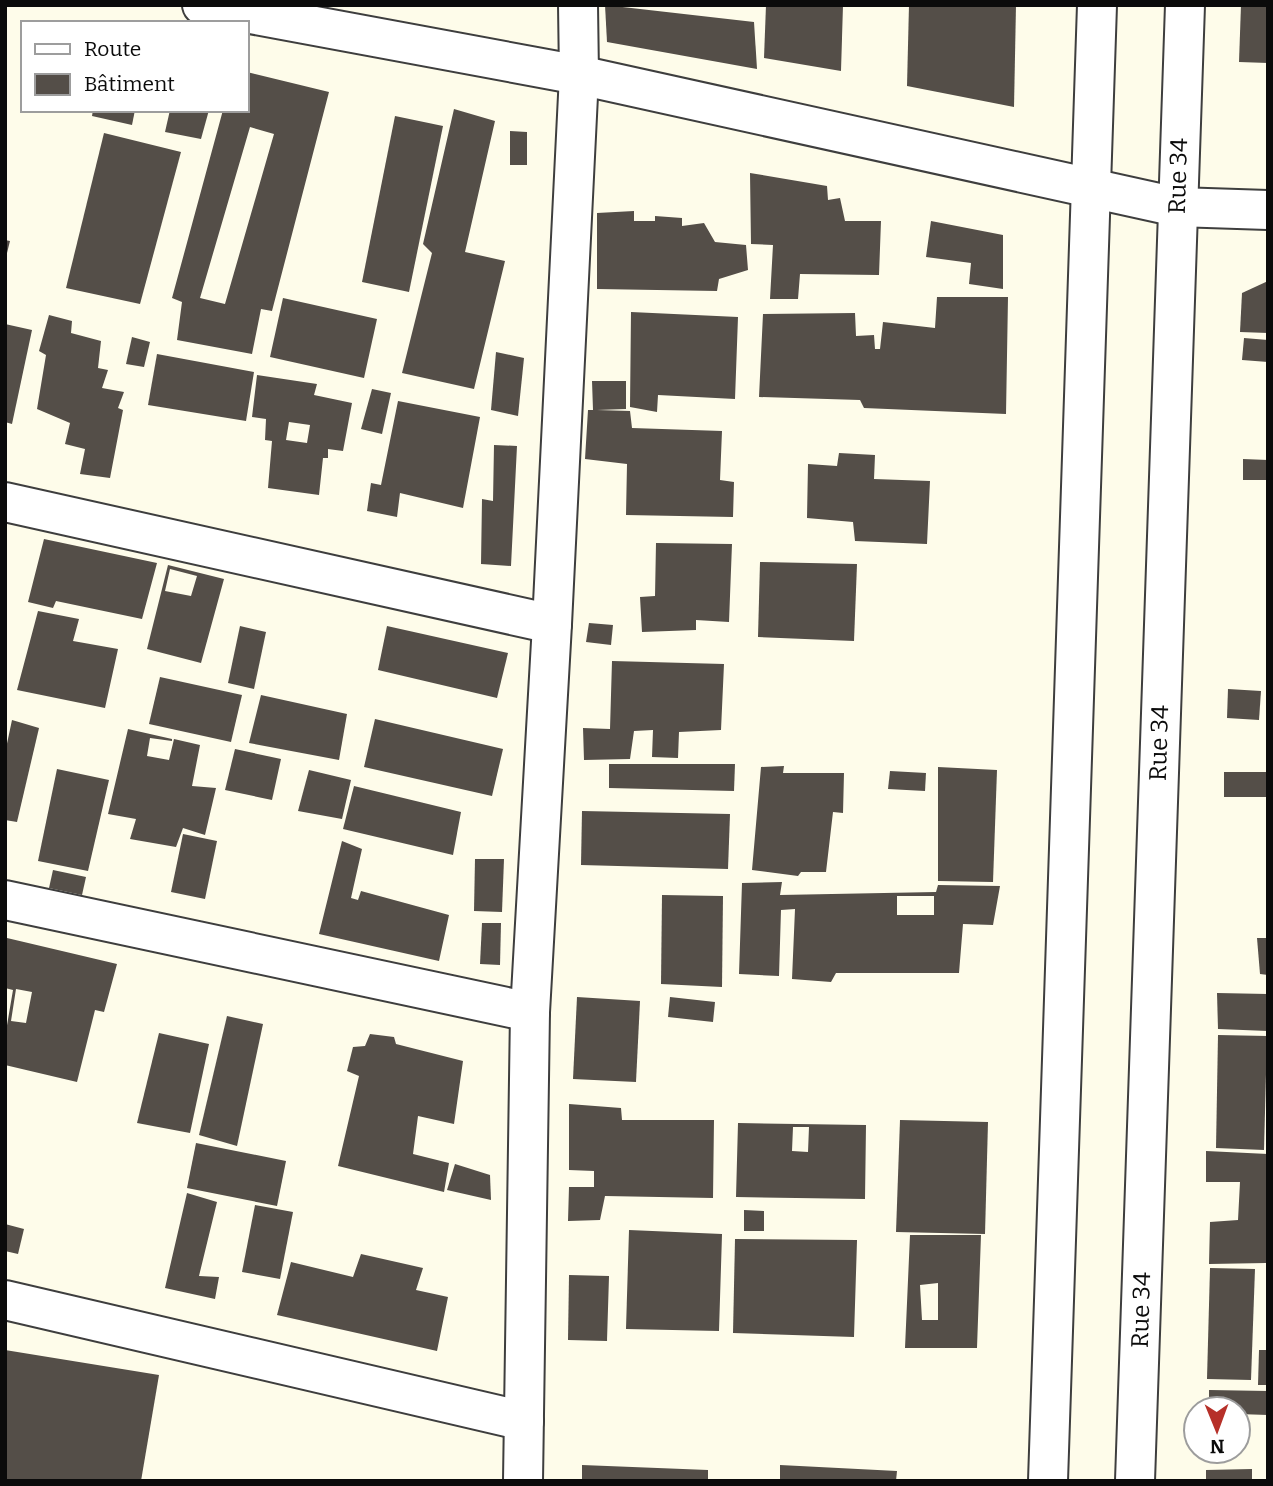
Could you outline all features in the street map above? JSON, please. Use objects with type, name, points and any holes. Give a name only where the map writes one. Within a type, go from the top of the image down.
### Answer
[{"type":"street","points":[[202,5],[579,75],[1177,207],[1268,209]]},
{"type":"street","points":[[523,1481],[530,1012],[579,75],[578,5]]},
{"type":"street","points":[[1048,1481],[1097,5]]},
{"type":"street","name":"Rue 34","points":[[1135,1481],[1185,5]]},
{"type":"street","points":[[5,502],[552,624]]},
{"type":"street","points":[[5,900],[530,1012]]},
{"type":"street","points":[[5,1300],[524,1421]]},
{"type":"building","points":[[605,5],[754,22],[757,69],[607,42]]},
{"type":"building","points":[[766,5],[843,5],[841,71],[764,58]]},
{"type":"building","points":[[909,5],[1016,5],[1014,107],[907,86]]},
{"type":"building","points":[[1241,5],[1268,5],[1268,63],[1239,62]]},
{"type":"building","points":[[248,72],[329,92],[272,311],[261,309],[252,354],[177,340],[182,302],[172,298],[222,112],[248,112]],"holes":[[[250,127],[274,134],[225,304],[200,298]]]},
{"type":"building","points":[[454,109],[495,121],[465,252],[505,261],[474,389],[402,373],[432,253],[423,244]]},
{"type":"building","points":[[93,112],[135,112],[132,125],[92,116]]},
{"type":"building","points":[[170,112],[208,112],[201,139],[165,132]]},
{"type":"building","points":[[395,116],[443,126],[409,292],[362,282]]},
{"type":"building","points":[[510,131],[527,132],[527,165],[510,165]]},
{"type":"building","points":[[104,133],[181,152],[140,304],[66,288]]},
{"type":"building","points":[[750,173],[827,186],[828,200],[840,198],[845,221],[881,221],[879,275],[800,274],[798,299],[770,299],[773,245],[751,244]]},
{"type":"building","points":[[634,211],[634,221],[655,221],[655,216],[682,218],[682,226],[704,223],[715,242],[746,245],[748,270],[719,279],[717,291],[597,289],[597,213]]},
{"type":"building","points":[[931,221],[1003,235],[1003,289],[969,284],[971,263],[926,257]]},
{"type":"building","points":[[5,240],[10,241],[6,257],[5,257]]},
{"type":"building","points":[[1268,281],[1268,333],[1240,332],[1242,293]]},
{"type":"building","points":[[937,297],[1008,297],[1006,414],[864,408],[860,400],[759,397],[763,314],[855,313],[856,336],[874,335],[875,349],[880,349],[883,322],[935,328]]},
{"type":"building","points":[[283,298],[377,319],[364,378],[270,357]]},
{"type":"building","points":[[631,312],[738,317],[735,399],[658,395],[657,412],[630,407]]},
{"type":"building","points":[[49,315],[72,321],[71,333],[101,341],[98,368],[108,370],[102,388],[124,392],[118,408],[123,410],[110,478],[80,474],[85,449],[65,444],[70,423],[37,409],[46,355],[39,351]]},
{"type":"building","points":[[5,324],[32,330],[12,424],[5,422]]},
{"type":"building","points":[[132,337],[150,342],[144,367],[126,364]]},
{"type":"building","points":[[1244,338],[1268,340],[1268,362],[1242,360]]},
{"type":"building","points":[[496,352],[524,358],[518,416],[491,410]]},
{"type":"building","points":[[157,354],[254,372],[246,421],[148,405]]},
{"type":"building","points":[[257,375],[317,384],[314,395],[352,403],[343,451],[328,449],[328,458],[323,458],[319,495],[268,488],[272,441],[265,440],[266,419],[252,417]],"holes":[[[289,422],[310,425],[307,443],[286,440]]]},
{"type":"building","points":[[592,381],[626,381],[626,409],[597,410],[630,411],[632,428],[722,431],[720,480],[734,482],[733,517],[626,515],[627,464],[585,459],[588,410],[593,410]]},
{"type":"building","points":[[372,389],[391,393],[382,434],[361,429]]},
{"type":"building","points":[[398,401],[480,417],[463,508],[400,493],[397,517],[367,511],[371,483],[381,485]]},
{"type":"building","points":[[494,445],[517,446],[511,566],[481,564],[482,499],[493,501]]},
{"type":"building","points":[[839,453],[875,455],[874,479],[930,481],[927,544],[855,541],[853,522],[807,518],[808,464],[837,466]]},
{"type":"building","points":[[1243,459],[1268,460],[1268,480],[1243,480]]},
{"type":"building","points":[[44,539],[157,563],[142,619],[56,601],[53,608],[28,602]]},
{"type":"building","points":[[656,543],[732,544],[729,622],[696,620],[696,630],[642,632],[640,597],[655,596]]},
{"type":"building","points":[[760,562],[857,564],[854,641],[758,637]]},
{"type":"building","points":[[168,565],[224,579],[201,663],[147,649]],"holes":[[[170,569],[197,576],[191,596],[165,591]]]},
{"type":"building","points":[[38,611],[79,619],[73,641],[118,649],[105,708],[17,690]]},
{"type":"building","points":[[589,623],[613,625],[611,645],[586,642]]},
{"type":"building","points":[[240,626],[266,632],[254,689],[228,683]]},
{"type":"building","points":[[387,626],[508,653],[497,698],[378,670]]},
{"type":"building","points":[[612,661],[724,664],[721,730],[679,732],[678,758],[652,757],[653,730],[634,731],[630,759],[584,760],[583,728],[610,729]]},
{"type":"building","points":[[160,677],[242,695],[231,742],[149,724]]},
{"type":"building","points":[[1228,689],[1261,691],[1259,720],[1227,718]]},
{"type":"building","points":[[261,695],[347,714],[339,760],[249,743]]},
{"type":"building","points":[[375,719],[503,749],[492,796],[364,767]]},
{"type":"building","points":[[12,720],[39,728],[17,822],[5,820],[5,753]]},
{"type":"building","points":[[128,729],[172,739],[150,738],[147,756],[169,760],[174,739],[200,745],[192,786],[216,788],[205,835],[183,828],[176,847],[130,839],[136,819],[108,814]]},
{"type":"building","points":[[235,749],[281,759],[272,800],[225,790]]},
{"type":"building","points":[[609,764],[735,764],[734,791],[609,788]]},
{"type":"building","points":[[784,766],[783,773],[844,773],[843,813],[833,812],[826,872],[801,872],[798,876],[752,870],[761,767]]},
{"type":"building","points":[[938,767],[997,770],[993,882],[938,881]]},
{"type":"building","points":[[57,769],[109,780],[88,871],[38,861]]},
{"type":"building","points":[[309,770],[351,780],[342,819],[298,811]]},
{"type":"building","points":[[890,771],[926,773],[925,791],[888,789]]},
{"type":"building","points":[[1224,772],[1268,772],[1268,797],[1224,797]]},
{"type":"building","points":[[354,786],[461,812],[453,855],[343,829]]},
{"type":"building","points":[[582,811],[730,814],[728,869],[581,865]]},
{"type":"building","points":[[183,834],[217,841],[205,899],[171,892]]},
{"type":"building","points":[[342,841],[362,849],[351,898],[358,900],[361,891],[449,915],[439,961],[319,934]]},
{"type":"building","points":[[475,859],[504,859],[502,912],[474,911]]},
{"type":"building","points":[[53,870],[86,877],[82,895],[49,888]]},
{"type":"building","points":[[782,882],[780,895],[936,892],[938,885],[1000,886],[993,925],[963,924],[959,973],[836,973],[831,982],[792,979],[795,909],[781,910],[779,976],[739,974],[742,883]],"holes":[[[897,896],[934,896],[934,915],[897,915]]]},
{"type":"building","points":[[662,895],[723,896],[722,987],[661,984]]},
{"type":"building","points":[[482,923],[501,923],[500,965],[480,964]]},
{"type":"building","points":[[7,938],[117,964],[104,1012],[95,1010],[77,1082],[5,1065],[5,1037],[13,990],[5,988]],"holes":[[[16,989],[32,992],[26,1023],[11,1021]]]},
{"type":"building","points":[[1257,938],[1268,938],[1268,975],[1260,974]]},
{"type":"building","points":[[1217,993],[1268,994],[1268,1031],[1218,1029]]},
{"type":"building","points":[[577,997],[640,1001],[636,1082],[573,1079]]},
{"type":"building","points":[[670,997],[715,1002],[713,1022],[668,1017]]},
{"type":"building","points":[[227,1016],[263,1024],[237,1146],[199,1135]]},
{"type":"building","points":[[159,1033],[209,1044],[190,1133],[137,1123]]},
{"type":"building","points":[[370,1034],[394,1037],[396,1044],[463,1061],[454,1124],[418,1116],[413,1154],[449,1163],[444,1192],[338,1166],[359,1076],[347,1071],[353,1047],[365,1046]]},
{"type":"building","points":[[1218,1035],[1267,1036],[1264,1150],[1216,1148]]},
{"type":"building","points":[[569,1104],[621,1108],[622,1120],[714,1120],[713,1198],[605,1196],[600,1220],[568,1221],[569,1187],[594,1187],[594,1171],[569,1170]]},
{"type":"building","points":[[900,1120],[988,1122],[985,1234],[896,1232]]},
{"type":"building","points":[[738,1123],[866,1125],[865,1199],[736,1197]],"holes":[[[793,1127],[809,1127],[808,1152],[792,1151]]]},
{"type":"building","points":[[196,1143],[286,1161],[277,1206],[187,1188]]},
{"type":"building","points":[[1206,1151],[1268,1154],[1266,1263],[1209,1264],[1210,1222],[1238,1220],[1240,1182],[1206,1182]]},
{"type":"building","points":[[455,1164],[490,1175],[491,1200],[447,1190]]},
{"type":"building","points":[[187,1193],[217,1202],[199,1276],[219,1277],[215,1299],[165,1288]]},
{"type":"building","points":[[255,1205],[293,1212],[280,1279],[242,1272]]},
{"type":"building","points":[[744,1210],[764,1211],[764,1231],[744,1231]]},
{"type":"building","points":[[5,1224],[24,1229],[18,1254],[5,1251]]},
{"type":"building","points":[[629,1230],[722,1234],[719,1331],[626,1329]]},
{"type":"building","points":[[910,1235],[981,1235],[977,1348],[905,1348]],"holes":[[[938,1283],[938,1320],[922,1320],[920,1285]]]},
{"type":"building","points":[[735,1239],[857,1240],[854,1337],[733,1333]]},
{"type":"building","points":[[361,1254],[423,1268],[416,1290],[448,1297],[437,1351],[277,1315],[291,1262],[353,1277]]},
{"type":"building","points":[[1210,1268],[1255,1269],[1251,1380],[1207,1379]]},
{"type":"building","points":[[569,1275],[609,1276],[607,1341],[568,1340]]},
{"type":"building","points":[[5,1350],[159,1375],[141,1481],[5,1481]]},
{"type":"building","points":[[1259,1350],[1268,1350],[1268,1385],[1258,1385]]},
{"type":"building","points":[[1209,1390],[1268,1391],[1268,1415],[1252,1414],[1252,1395],[1209,1395]]},
{"type":"building","points":[[582,1465],[708,1470],[708,1481],[582,1481]]},
{"type":"building","points":[[780,1465],[897,1471],[896,1481],[780,1481]]},
{"type":"building","points":[[1252,1469],[1252,1481],[1206,1481],[1206,1470]]}]
